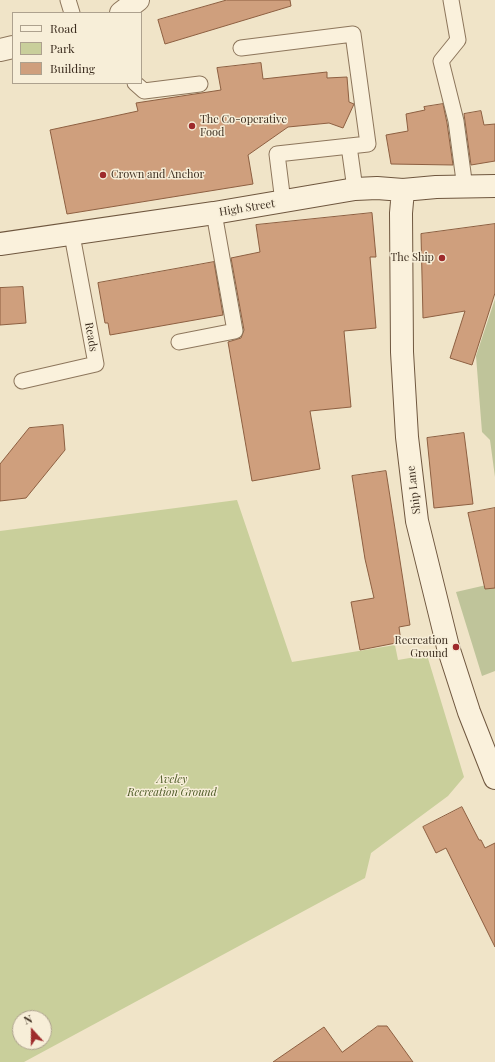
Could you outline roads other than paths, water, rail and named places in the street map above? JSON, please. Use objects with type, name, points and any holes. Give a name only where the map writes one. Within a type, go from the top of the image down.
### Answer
[{"type":"street","points":[[122,12],[138,0]]},
{"type":"street","points":[[0,50],[12,47]]},
{"type":"street","name":"High Street","points":[[0,244],[72,235],[214,213],[355,189],[377,188],[403,190],[436,187],[465,188],[495,186]]},
{"type":"street","name":"Ship Lane","points":[[403,190],[401,213],[402,352],[407,437],[417,521],[448,647],[469,712],[495,778]]},
{"type":"lane","points":[[68,0],[72,12]]},
{"type":"lane","points":[[451,0],[458,40],[442,61],[456,121],[465,188]]},
{"type":"lane","points":[[241,48],[353,34],[368,144],[277,154],[283,202]]},
{"type":"lane","points":[[136,84],[144,91],[200,84]]},
{"type":"lane","points":[[349,146],[355,189]]},
{"type":"lane","points":[[179,342],[235,331],[214,213]]},
{"type":"lane","name":"Reads","points":[[22,381],[96,364],[72,235]]},
{"type":"place","name":"The Co-operative Food","points":[[192,126]]},
{"type":"place","name":"Crown and Anchor","points":[[103,175]]},
{"type":"place","name":"The Ship","points":[[442,258]]},
{"type":"place","name":"Recreation Ground","points":[[456,647]]},
{"type":"park label","name":"Aveley Recreation Ground","points":[[172,786]]}]
